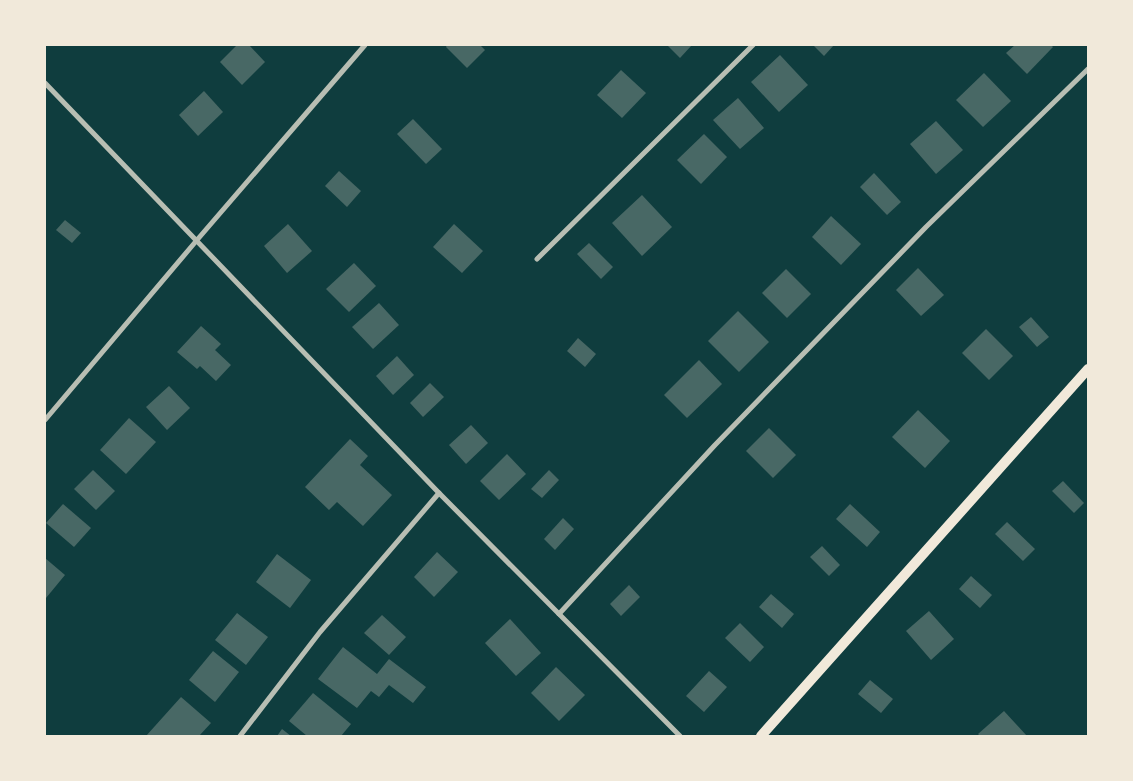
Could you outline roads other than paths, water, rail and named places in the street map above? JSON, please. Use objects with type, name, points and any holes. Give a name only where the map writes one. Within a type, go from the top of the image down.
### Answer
[{"type":"main road","points":[[761,736],[1088,369]]},
{"type":"street","points":[[45,420],[365,45]]},
{"type":"street","points":[[536,259],[753,45]]},
{"type":"street","points":[[559,614],[715,445],[892,262],[1088,69]]},
{"type":"street","points":[[45,84],[439,493],[680,736]]},
{"type":"street","points":[[240,736],[320,632],[439,493]]}]
